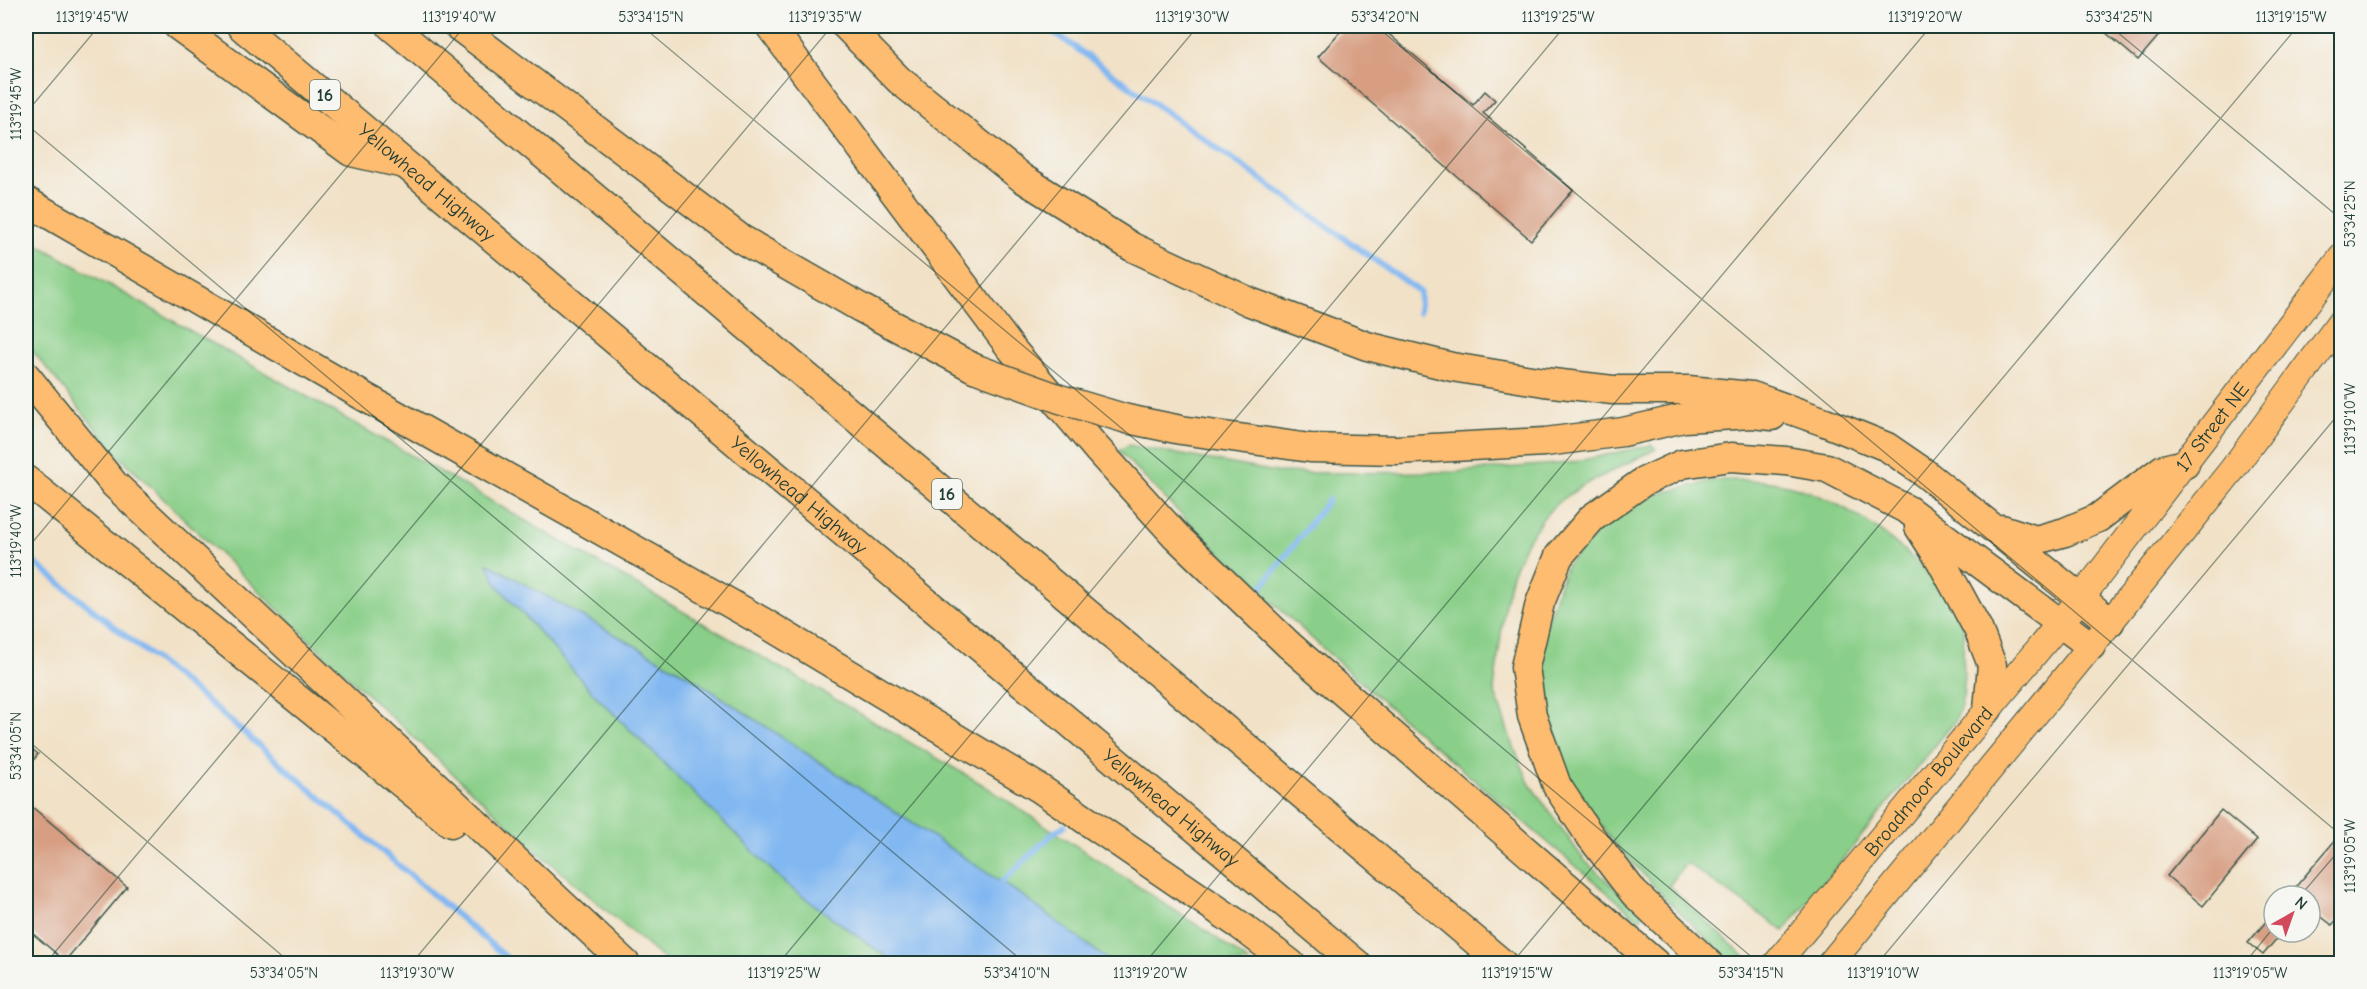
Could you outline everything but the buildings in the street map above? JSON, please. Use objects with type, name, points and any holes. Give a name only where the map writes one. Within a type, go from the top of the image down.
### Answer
[{"type":"highway","points":[[178,26],[351,152],[409,165]]},
{"type":"highway","name":"Yellowhead Highway","points":[[241,26],[1357,963]]},
{"type":"highway","name":"16","points":[[391,26],[1503,963]]},
{"type":"highway","points":[[458,26],[741,239],[861,308],[974,368],[1060,399],[1127,419],[1181,430],[1310,448],[1396,450],[1545,442],[1623,432],[1684,418],[1752,414],[1825,422]]},
{"type":"highway","points":[[770,26],[1010,346],[1097,449],[1176,536],[1289,645],[1656,963]]},
{"type":"highway","points":[[846,26],[899,80],[1022,178],[1132,247],[1250,302],[1367,346],[1452,367],[1544,382],[1613,390],[1688,390],[1752,396],[1825,422],[1887,447],[1922,471],[2110,622]]},
{"type":"highway","points":[[26,201],[363,396],[763,622],[1040,788],[1292,963]]},
{"type":"highway","points":[[26,376],[114,484],[625,963]]},
{"type":"highway","points":[[1709,963],[1634,893],[1587,833],[1557,786],[1532,716],[1525,667],[1540,603],[1559,556],[1592,518],[1643,482],[1682,464],[1731,457],[1786,461],[1827,468],[1908,510],[2091,646]]},
{"type":"highway","points":[[1987,524],[2036,540],[2065,532],[2098,518],[2163,469],[2185,464]]},
{"type":"highway","points":[[26,468],[79,522]]},
{"type":"highway","points":[[26,480],[625,963]]},
{"type":"highway","points":[[1908,510],[1941,561],[1978,629],[1992,665],[1988,709]]},
{"type":"main road","name":"17 Street NE","points":[[2081,598],[2342,257]]},
{"type":"main road","name":"17 Street NE","points":[[2110,622],[2232,470],[2342,320]]},
{"type":"main road","name":"Broadmoor Boulevard","points":[[1779,961],[2081,598]]},
{"type":"main road","name":"Broadmoor Boulevard","points":[[1830,963],[2110,622]]},
{"type":"green space","points":[[26,238],[453,479],[980,783],[1208,932],[1250,963],[1112,963],[1021,895],[689,676],[488,564],[594,694],[787,885],[895,963],[668,963],[540,854],[329,659],[115,452],[26,343]]},
{"type":"green space","points":[[1128,445],[1276,472],[1323,473],[1454,472],[1569,463],[1651,445],[1656,449],[1582,486],[1556,504],[1527,541],[1512,574],[1505,603],[1494,690],[1529,783],[1584,860],[1643,913],[1640,920],[1373,693],[1243,575],[1119,451]]},
{"type":"green space","points":[[1715,480],[1760,481],[1787,485],[1810,492],[1858,517],[1905,551],[1925,570],[1959,618],[1964,632],[1964,687],[1956,720],[1784,931],[1686,863],[1669,886],[1744,956],[1732,963],[1667,900],[1608,836],[1567,776],[1547,731],[1537,674],[1541,639],[1566,566],[1618,510],[1642,498]]},
{"type":"water","points":[[487,563],[689,676],[1021,895],[1112,963],[895,963],[787,885],[594,694],[498,586]]},
{"type":"waterway","points":[[1045,26],[1420,292],[1419,312]]},
{"type":"waterway","points":[[1252,600],[1328,500]]},
{"type":"waterway","points":[[26,556],[207,701],[514,964]]},
{"type":"waterway","points":[[996,888],[1053,833],[1064,826]]}]
